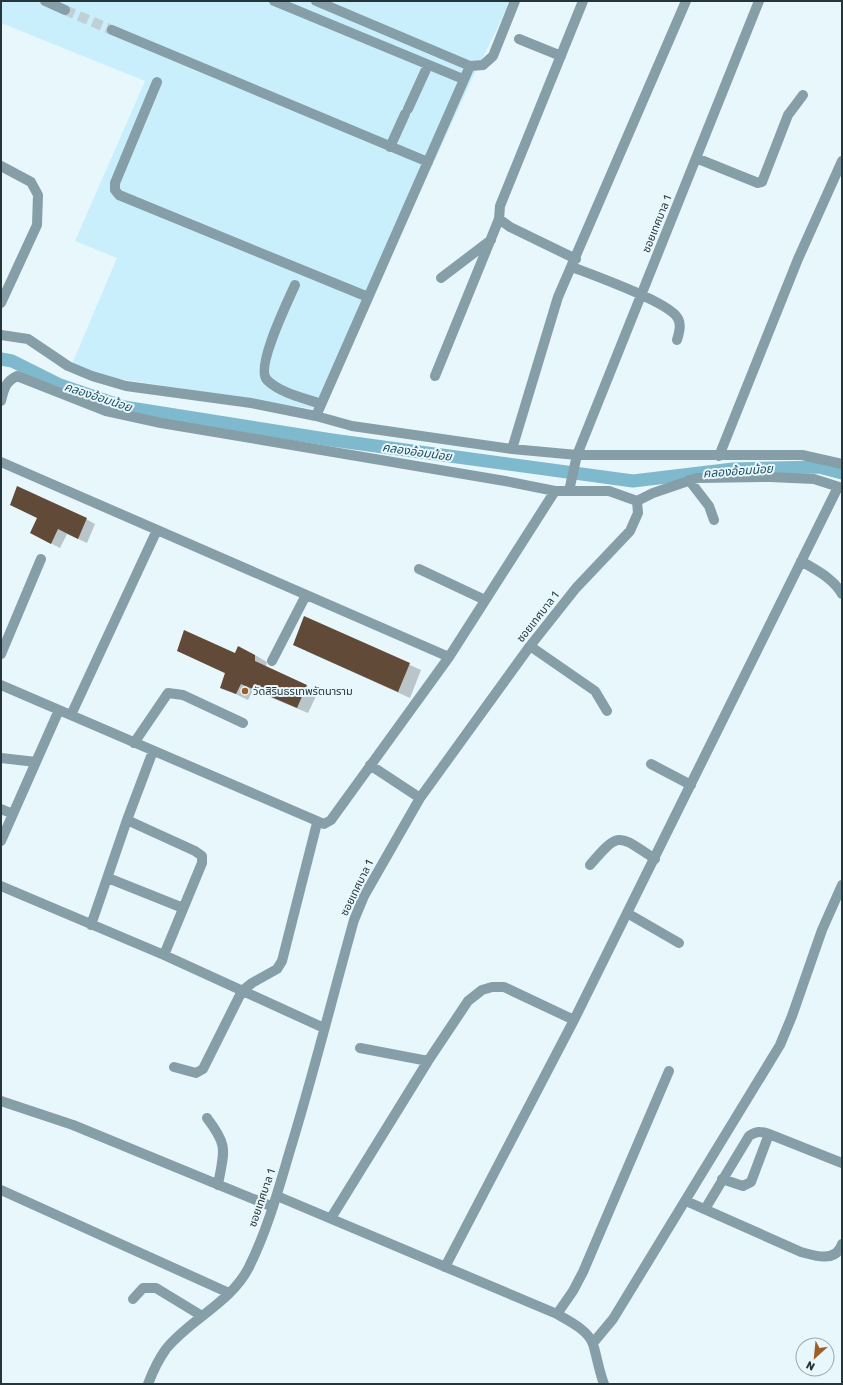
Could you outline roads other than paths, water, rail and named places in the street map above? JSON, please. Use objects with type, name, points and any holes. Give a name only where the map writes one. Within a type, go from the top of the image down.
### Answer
[{"type":"street","points":[[45,1],[65,10]]},
{"type":"street","points":[[274,1],[463,79]]},
{"type":"street","points":[[316,1],[470,66],[484,65],[493,56],[515,1]]},
{"type":"street","points":[[435,376],[499,220],[500,206],[583,1]]},
{"type":"street","points":[[512,449],[548,326],[686,1]]},
{"type":"street","name":"ซอยเทศบาล 1","points":[[569,491],[576,459],[759,1]]},
{"type":"street","points":[[112,30],[428,162]]},
{"type":"street","points":[[519,39],[560,56]]},
{"type":"street","points":[[390,147],[428,65]]},
{"type":"street","points":[[316,416],[470,66]]},
{"type":"street","points":[[156,82],[115,183],[115,190],[119,195],[368,297]]},
{"type":"street","points":[[696,158],[758,183],[762,182],[788,115],[803,95]]},
{"type":"street","points":[[719,456],[798,259],[842,161]]},
{"type":"street","points":[[1,166],[31,182],[38,195],[37,225],[1,302]]},
{"type":"street","points":[[499,220],[574,263],[668,309],[677,317],[680,327],[677,340]]},
{"type":"street","points":[[441,278],[491,240]]},
{"type":"street","points":[[295,285],[267,354],[264,372],[266,380],[279,388],[321,404]]},
{"type":"street","points":[[1,335],[28,339],[68,366],[92,376],[126,386],[250,403],[316,416],[352,426],[576,459],[754,454],[802,455],[842,464]]},
{"type":"street","points":[[1,401],[5,387],[5,378],[16,376],[106,411],[161,423],[505,481],[555,491],[609,491],[637,501],[653,492],[697,478],[770,477],[814,479],[840,487],[801,561],[574,1020],[445,1267]]},
{"type":"street","points":[[1,462],[449,657]]},
{"type":"street","points":[[689,480],[709,506],[714,520]]},
{"type":"street","points":[[1,685],[317,823],[324,824],[331,820],[449,657],[555,491]]},
{"type":"street","name":"ซอยเทศบาล 1","points":[[148,1384],[157,1361],[167,1348],[229,1293],[242,1280],[249,1267],[277,1196],[303,1108],[354,920],[364,896],[420,798],[530,646],[576,588],[630,531],[638,513],[637,501]]},
{"type":"street","points":[[71,715],[157,530]]},
{"type":"street","points":[[1,654],[41,559]]},
{"type":"street","points":[[801,561],[823,574],[838,587],[842,594]]},
{"type":"street","points":[[419,569],[485,600]]},
{"type":"street","points":[[272,661],[306,595]]},
{"type":"street","points":[[530,646],[595,691],[607,711]]},
{"type":"street","points":[[134,743],[168,693],[183,695],[243,724]]},
{"type":"street","points":[[1,841],[59,710]]},
{"type":"street","points":[[91,925],[127,820],[153,752]]},
{"type":"street","points":[[1,758],[36,762]]},
{"type":"street","points":[[651,764],[691,785]]},
{"type":"street","points":[[370,765],[420,798]]},
{"type":"street","points":[[1,809],[13,814]]},
{"type":"street","points":[[127,820],[195,851],[202,856],[202,863],[164,955]]},
{"type":"street","points":[[174,1067],[196,1073],[203,1069],[242,991],[252,983],[277,969],[282,961],[317,823]]},
{"type":"street","points":[[590,865],[609,843],[619,839],[627,841],[655,858]]},
{"type":"street","points":[[108,878],[183,908]]},
{"type":"street","points":[[593,1343],[613,1319],[780,1045],[792,1016],[822,930],[842,885]]},
{"type":"street","points":[[1,886],[164,955],[324,1028]]},
{"type":"street","points":[[627,913],[679,943]]},
{"type":"street","points":[[331,1218],[428,1061],[468,1001],[482,990],[504,987],[574,1020]]},
{"type":"street","points":[[360,1048],[428,1061]]},
{"type":"street","points":[[557,1314],[573,1291],[583,1272],[669,1071]]},
{"type":"street","points":[[1,1101],[73,1125],[273,1207]]},
{"type":"street","points":[[207,1118],[223,1142],[218,1185]]},
{"type":"street","points":[[705,1209],[749,1136],[758,1132],[769,1134],[842,1163]]},
{"type":"street","points":[[722,1180],[743,1186],[751,1182],[769,1134]]},
{"type":"street","points":[[1,1190],[229,1293]]},
{"type":"street","points":[[277,1196],[557,1314],[582,1329],[593,1343],[604,1384]]},
{"type":"street","points":[[686,1201],[801,1252],[818,1257],[828,1257],[836,1254],[842,1244]]},
{"type":"street","points":[[133,1299],[143,1288],[156,1288],[202,1316]]},
{"type":"waterway","name":"คลองอ้อมน้อย","points":[[1,359],[12,361],[60,385],[124,407],[332,440],[633,481],[733,469],[819,467],[842,473]]},
{"type":"tunnel","points":[[65,10],[112,30]]},
{"type":"place","name":"วัดสิรินธรเทพรัตนาราม","points":[[245,691]]}]
